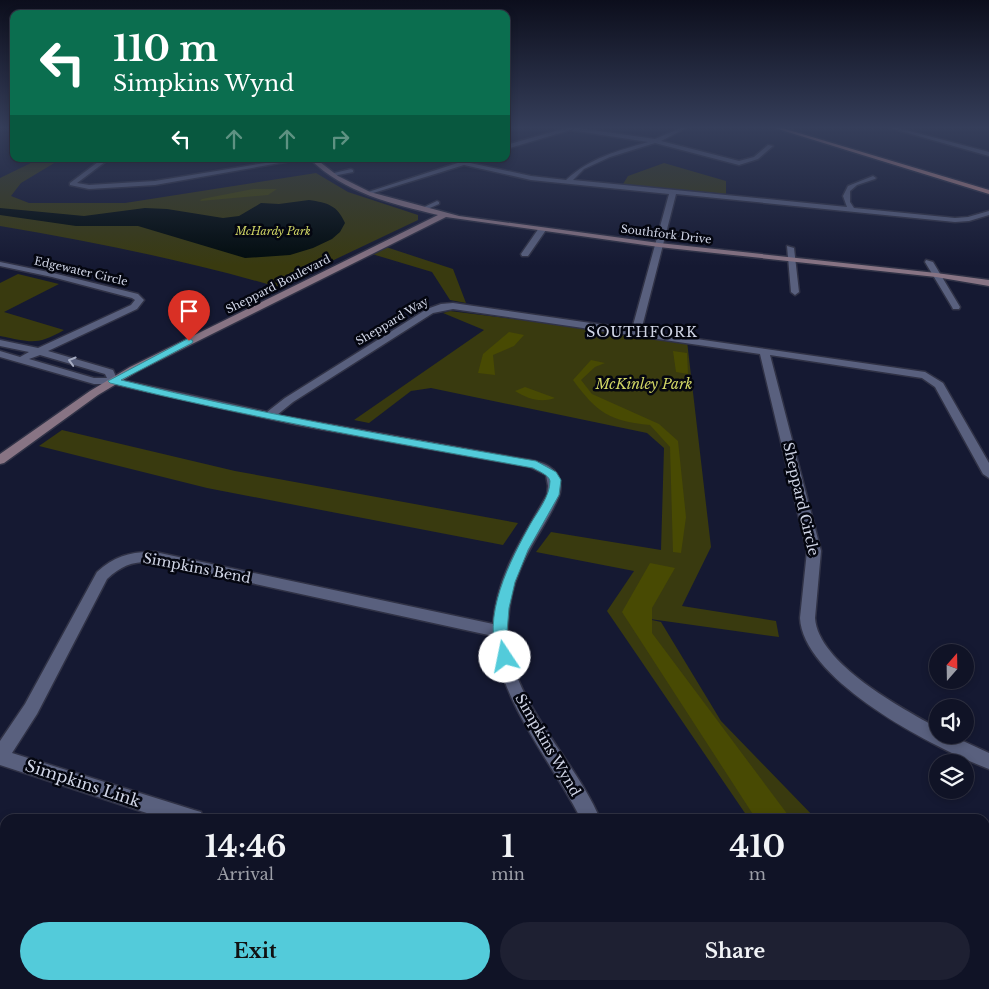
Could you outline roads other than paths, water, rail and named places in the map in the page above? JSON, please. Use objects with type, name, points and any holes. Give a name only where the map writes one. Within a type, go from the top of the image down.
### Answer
[{"type":"main road","points":[[930,174],[989,192]]},
{"type":"street","points":[[85,174],[72,184],[89,187],[155,183],[208,174]]},
{"type":"street","name":"Southfork Drive","points":[[333,174],[368,193],[444,214],[659,245],[936,275],[989,283]]},
{"type":"street","points":[[368,193],[428,174]]},
{"type":"street","points":[[506,174],[955,220],[969,219],[986,213]]},
{"type":"street","points":[[568,182],[576,174]]},
{"type":"street","points":[[851,209],[846,197],[848,188],[854,183],[873,178]]},
{"type":"street","points":[[673,192],[635,334],[925,375],[939,385],[989,474]]},
{"type":"street","points":[[423,209],[437,203]]},
{"type":"street","name":"Sheppard Boulevard","points":[[0,460],[113,381],[180,345],[444,214]]},
{"type":"street","points":[[526,254],[544,221]]},
{"type":"street","points":[[790,248],[795,292]]},
{"type":"street","points":[[929,262],[956,308]]},
{"type":"street","name":"Edgewater Circle","points":[[0,264],[72,279],[139,298],[139,303],[134,307],[20,360]]},
{"type":"street","name":"Southfork Drive","points":[[936,275],[989,277]]},
{"type":"street","name":"Sheppard Way","points":[[269,416],[289,400],[430,311],[441,307],[458,307],[635,334]]},
{"type":"street","points":[[0,343],[38,351],[109,372],[113,381],[94,381],[0,354]]},
{"type":"street","name":"Sheppard Circle","points":[[765,353],[814,551],[815,567],[808,627],[810,638],[835,668],[861,690],[937,738],[989,761]]},
{"type":"street","name":"Simpkins Wynd","points":[[113,381],[269,416],[536,465],[552,474],[555,480],[553,495],[522,550],[508,582],[502,608],[500,632],[505,657],[527,715],[547,743],[588,814]]},
{"type":"street","name":"Simpkins Bend","points":[[0,757],[31,709],[102,576],[116,564],[138,556],[165,559],[500,632]]},
{"type":"street","name":"Simpkins Link","points":[[0,757],[178,814]]},
{"type":"district","name":"SOUTHFORK","points":[[642,332]]},
{"type":"park label","name":"McHardy Park","points":[[273,231]]},
{"type":"park label","name":"McKinley Park","points":[[644,384]]}]
